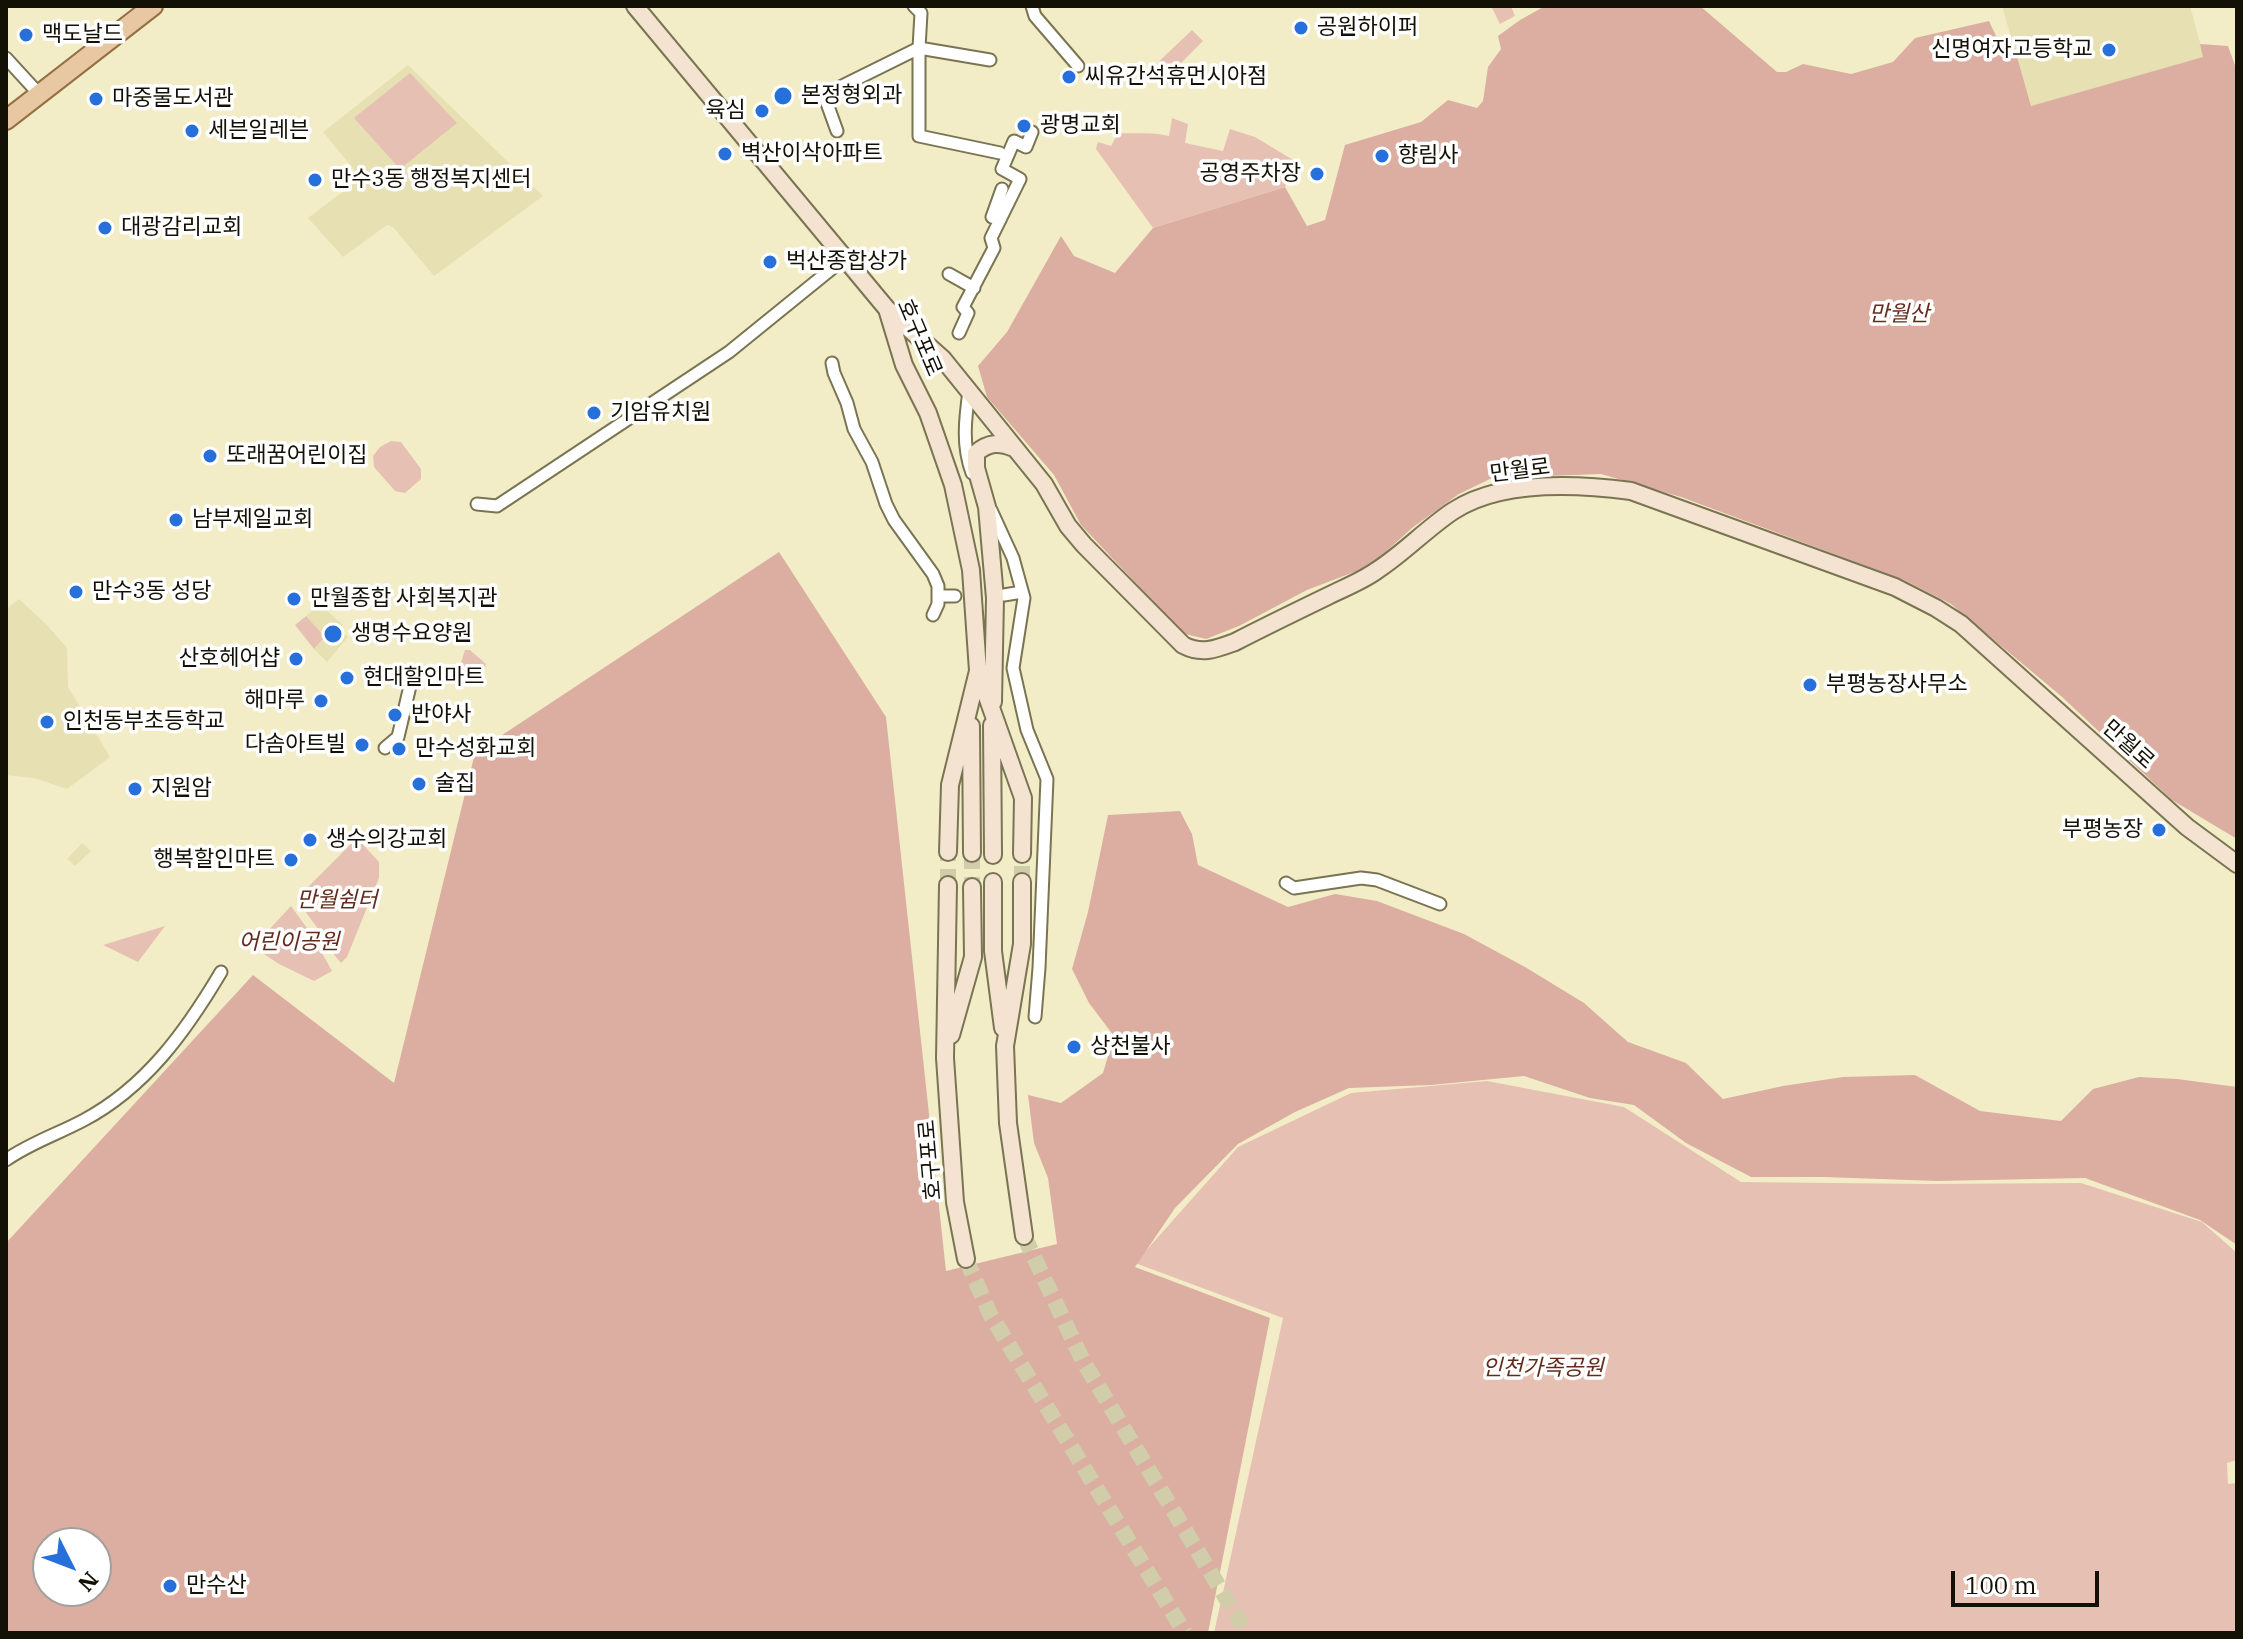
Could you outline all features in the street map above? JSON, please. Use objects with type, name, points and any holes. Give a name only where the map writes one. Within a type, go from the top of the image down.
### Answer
[{"type":"main road","points":[[6,120],[153,6]]},
{"type":"main road","name":"호구포로","points":[[635,6],[887,309],[904,365],[928,413],[953,485],[971,570],[978,671],[1023,798],[1022,854]]},
{"type":"main road","name":"만월로","points":[[887,309],[943,359],[1044,484],[1068,526],[1183,645],[1200,651],[1214,650],[1374,573],[1434,524],[1457,508],[1481,497],[1516,489],[1599,487],[1631,491],[1895,587],[1936,608],[1961,624],[2187,827],[2237,864]]},
{"type":"main road","points":[[992,710],[995,598],[986,498],[976,468],[976,453],[999,442],[1015,448]]},
{"type":"main road","name":"호구포로","points":[[948,852],[950,785],[978,671]]},
{"type":"main road","name":"호구포로","points":[[971,701],[972,853]]},
{"type":"main road","name":"호구포로","points":[[992,710],[993,855]]},
{"type":"main road","points":[[993,882],[993,951],[1005,1046],[1008,1123],[1024,1236]]},
{"type":"main road","points":[[1005,1046],[1022,944],[1022,882]]},
{"type":"main road","name":"호구포로","points":[[948,885],[945,1058],[955,1202],[966,1259]]},
{"type":"main road","name":"호구포로","points":[[945,1058],[973,957],[972,887]]},
{"type":"street","points":[[914,6],[921,13],[919,136],[1000,153]]},
{"type":"street","points":[[1032,6],[1035,16],[1078,66]]},
{"type":"street","points":[[837,131],[824,95],[919,48],[990,60]]},
{"type":"street","points":[[6,58],[39,94]]},
{"type":"street","points":[[959,333],[968,313],[963,307],[994,248],[991,238],[1020,179],[1002,169],[1014,141],[1026,147],[1032,132]]},
{"type":"street","points":[[1000,220],[992,217],[1002,189]]},
{"type":"street","points":[[477,504],[497,506],[729,352],[845,258]]},
{"type":"street","points":[[949,274],[974,288]]},
{"type":"street","points":[[832,363],[854,429],[872,462],[886,504],[938,586],[938,604],[933,615]]},
{"type":"street","points":[[969,391],[964,438],[966,458],[1013,558],[1024,598],[1013,668],[1027,730],[1047,779],[1035,1017]]},
{"type":"street","points":[[1004,595],[1022,592]]},
{"type":"street","points":[[938,596],[955,596]]},
{"type":"street","points":[[385,748],[398,737],[410,686]]},
{"type":"street","points":[[1286,883],[1294,888],[1361,878],[1377,880],[1440,904]]},
{"type":"street","points":[[6,1160],[87,1119],[133,1087],[176,1042],[221,972]]},
{"type":"shaded area","name":"신명여자고등학교","points":[[2002,6],[2190,6],[2204,57],[2031,106]]},
{"type":"shaded area","points":[[408,65],[543,196],[434,276],[393,227],[387,225],[343,257],[308,218],[361,178],[323,132]]},
{"type":"shaded area","name":"인천동부초등학교","points":[[19,599],[67,648],[68,687],[110,757],[67,789],[34,778],[6,775],[6,609]]},
{"type":"shaded area","name":"생명수요양원","points":[[320,604],[343,625],[341,630],[348,637],[327,662],[314,649],[325,637],[306,616]]},
{"type":"shaded area","points":[[82,843],[91,851],[75,866],[67,859]]},
{"type":"green space","points":[[1491,6],[1511,6],[1515,16],[1500,24]]},
{"type":"green space","name":"만월산","points":[[1545,6],[1700,6],[1777,72],[1786,72],[1803,64],[1851,74],[1893,62],[1915,38],[1989,21],[1996,36],[2012,39],[2031,106],[2203,57],[2200,44],[2228,46],[2237,71],[2237,839],[2172,800],[2061,696],[1951,604],[1904,580],[1681,497],[1601,474],[1492,478],[1459,494],[1412,528],[1370,566],[1307,590],[1239,626],[1206,639],[1185,634],[1178,628],[1081,525],[1054,475],[987,397],[978,366],[1007,332],[1061,236],[1074,256],[1115,273],[1153,228],[1285,187],[1307,226],[1325,220],[1345,145],[1421,122],[1448,100],[1477,108],[1483,101],[1488,67],[1501,49],[1498,36]]},
{"type":"green space","points":[[1192,30],[1203,41],[1166,78],[1153,67]]},
{"type":"green space","points":[[410,73],[457,123],[400,169],[354,118]]},
{"type":"green space","points":[[1172,118],[1188,124],[1185,143],[1223,151],[1230,129],[1255,137],[1300,164],[1285,187],[1153,228],[1096,149],[1098,142],[1111,146],[1118,133],[1169,136]]},
{"type":"green space","points":[[391,441],[401,442],[421,469],[421,479],[405,493],[395,491],[374,467],[373,456],[380,447]]},
{"type":"green space","points":[[779,552],[886,717],[946,1271],[1057,1244],[1048,1178],[1034,1143],[1028,1095],[1061,1103],[1103,1073],[1114,1036],[1089,1003],[1072,969],[1088,912],[1108,815],[1180,811],[1192,834],[1198,865],[1288,907],[1335,894],[1377,901],[1464,934],[1584,1003],[1628,1042],[1686,1063],[1723,1099],[1843,1077],[1915,1075],[1980,1111],[2061,1121],[2093,1089],[2139,1077],[2237,1087],[2237,1245],[2200,1220],[2085,1178],[1937,1181],[1751,1177],[1686,1143],[1634,1105],[1590,1098],[1524,1076],[1431,1085],[1349,1088],[1295,1112],[1238,1144],[1175,1208],[1135,1267],[1270,1318],[1208,1633],[6,1633],[6,1243],[253,975],[394,1083],[475,753]]},
{"type":"green space","points":[[306,616],[325,637],[314,649],[295,625]]},
{"type":"green space","points":[[465,650],[470,650],[486,664],[483,673],[458,672]]},
{"type":"green space","name":"만월쉼터","points":[[357,838],[379,862],[379,878],[347,957],[341,963],[296,899]]},
{"type":"green space","name":"어린이공원","points":[[291,906],[332,971],[314,981],[253,947]]},
{"type":"green space","points":[[165,926],[138,962],[103,945]]},
{"type":"green space","name":"인천가족공원","points":[[1487,1081],[1624,1107],[1741,1182],[2081,1183],[2202,1222],[2237,1253],[2237,1460],[2227,1463],[2228,1484],[2237,1483],[2237,1633],[1214,1633],[1283,1318],[1135,1263],[1238,1147],[1351,1093]]},
{"type":"tunnel","points":[[948,852],[948,885]]},
{"type":"tunnel","points":[[972,853],[972,887]]},
{"type":"tunnel","points":[[1022,854],[1022,882]]},
{"type":"tunnel","points":[[1024,1236],[1083,1361],[1247,1633]]},
{"type":"tunnel","points":[[966,1259],[990,1314],[1185,1633]]},
{"type":"place","name":"공원하이퍼","points":[[1301,28]]},
{"type":"place","name":"맥도날드","points":[[26,35]]},
{"type":"place","name":"신명여자고등학교","points":[[2109,50]]},
{"type":"place","name":"씨유간석휴먼시아점","points":[[1069,77]]},
{"type":"place","name":"본정형외과","points":[[783,96]]},
{"type":"place","name":"마중물도서관","points":[[96,99]]},
{"type":"place","name":"육심","points":[[762,111]]},
{"type":"place","name":"광명교회","points":[[1024,126]]},
{"type":"place","name":"세븐일레븐","points":[[192,131]]},
{"type":"place","name":"벽산이삭아파트","points":[[725,154]]},
{"type":"place","name":"향림사","points":[[1382,156]]},
{"type":"place","name":"공영주차장","points":[[1317,174]]},
{"type":"place","name":"만수3동 행정복지센터","points":[[315,180]]},
{"type":"place","name":"대광감리교회","points":[[105,228]]},
{"type":"place","name":"벅산종합상가","points":[[770,262]]},
{"type":"place","name":"기암유치원","points":[[594,413]]},
{"type":"place","name":"또래꿈어린이집","points":[[210,456]]},
{"type":"place","name":"남부제일교회","points":[[176,520]]},
{"type":"place","name":"만수3동 성당","points":[[76,592]]},
{"type":"place","name":"만월종합 사회복지관","points":[[294,599]]},
{"type":"place","name":"생명수요양원","points":[[333,634]]},
{"type":"place","name":"산호헤어샵","points":[[296,659]]},
{"type":"place","name":"현대할인마트","points":[[347,678]]},
{"type":"place","name":"부평농장사무소","points":[[1810,685]]},
{"type":"place","name":"해마루","points":[[321,701]]},
{"type":"place","name":"반야사","points":[[395,715]]},
{"type":"place","name":"인천동부초등학교","points":[[47,722]]},
{"type":"place","name":"다솜아트빌","points":[[362,745]]},
{"type":"place","name":"만수성화교회","points":[[399,749]]},
{"type":"place","name":"술집","points":[[419,784]]},
{"type":"place","name":"지원암","points":[[135,789]]},
{"type":"place","name":"부평농장","points":[[2159,830]]},
{"type":"place","name":"생수의강교회","points":[[310,840]]},
{"type":"place","name":"행복할인마트","points":[[291,860]]},
{"type":"place","name":"상천불사","points":[[1074,1047]]},
{"type":"place","name":"만수산","points":[[170,1586]]}]
